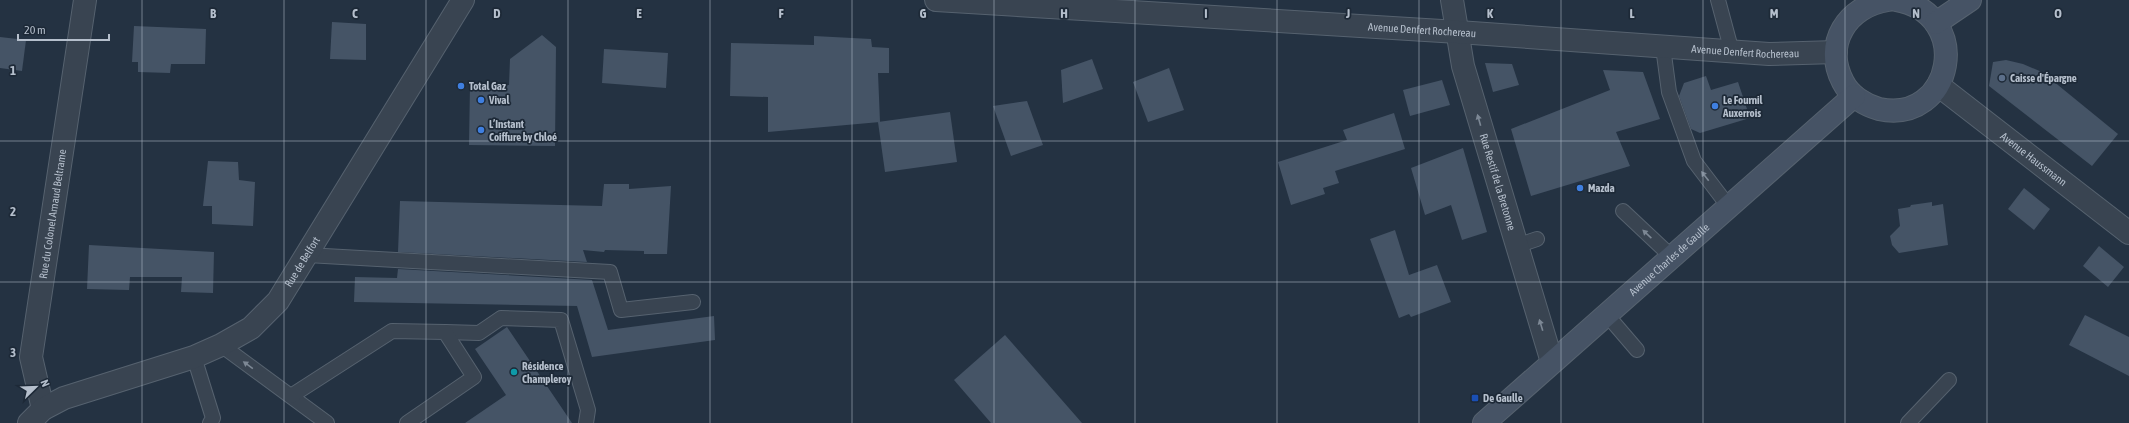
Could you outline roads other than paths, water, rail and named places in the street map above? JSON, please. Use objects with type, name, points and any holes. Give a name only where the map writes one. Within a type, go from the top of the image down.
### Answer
[{"type":"main road","points":[[1888,0],[1876,2],[1860,9],[1848,21],[1839,35],[1836,52],[1838,68],[1844,84],[1854,96],[1870,107],[1889,111],[1908,108],[1925,99],[1938,85],[1945,67],[1946,47],[1943,34],[1936,22],[1924,10],[1909,2],[1896,0]]},
{"type":"main road","points":[[1936,22],[1970,0]]},
{"type":"main road","name":"Avenue Charles de Gaulle","points":[[1484,423],[1854,96]]},
{"type":"street","name":"Rue du Colonel Arnaud Beltrame","points":[[39,418],[31,357],[85,0]]},
{"type":"street","name":"Rue de Belfort","points":[[39,418],[64,398],[194,357],[221,345],[250,328],[278,300],[463,0]]},
{"type":"street","name":"Avenue Denfert Rochereau","points":[[936,0],[1057,4],[1732,52],[1768,54],[1836,52]]},
{"type":"street","name":"Rue Restif de la Bretonne","points":[[1452,0],[1458,32],[1459,52],[1552,362]]},
{"type":"street","name":"Avenue Haussmann","points":[[1938,85],[2129,233]]},
{"type":"lane","points":[[1718,0],[1732,52]]},
{"type":"lane","points":[[1664,48],[1669,92],[1694,161],[1729,207]]},
{"type":"lane","points":[[1623,211],[1672,257]]},
{"type":"lane","points":[[1516,246],[1537,239]]},
{"type":"lane","points":[[307,255],[610,272],[621,310],[693,302]]},
{"type":"lane","points":[[1607,314],[1637,350]]},
{"type":"lane","points":[[291,396],[392,331],[479,333],[501,318],[561,320],[588,410],[586,423]]},
{"type":"lane","points":[[407,423],[474,377],[445,332]]},
{"type":"lane","points":[[221,345],[328,423]]},
{"type":"lane","points":[[194,357],[214,421]]},
{"type":"lane","points":[[1908,423],[1949,380]]},
{"type":"place","name":"Caisse d'Épargne","points":[[2002,78]]},
{"type":"place","name":"Total Gaz","points":[[461,86]]},
{"type":"place","name":"Vival","points":[[481,100]]},
{"type":"place","name":"Le Fournil Auxerrois","points":[[1715,106]]},
{"type":"place","name":"L’Instant Coiffure by Chloé","points":[[481,130]]},
{"type":"place","name":"Mazda","points":[[1580,188]]},
{"type":"place","name":"Résidence Champleroy","points":[[514,372]]},
{"type":"place","name":"De Gaulle","points":[[1475,398]]}]
